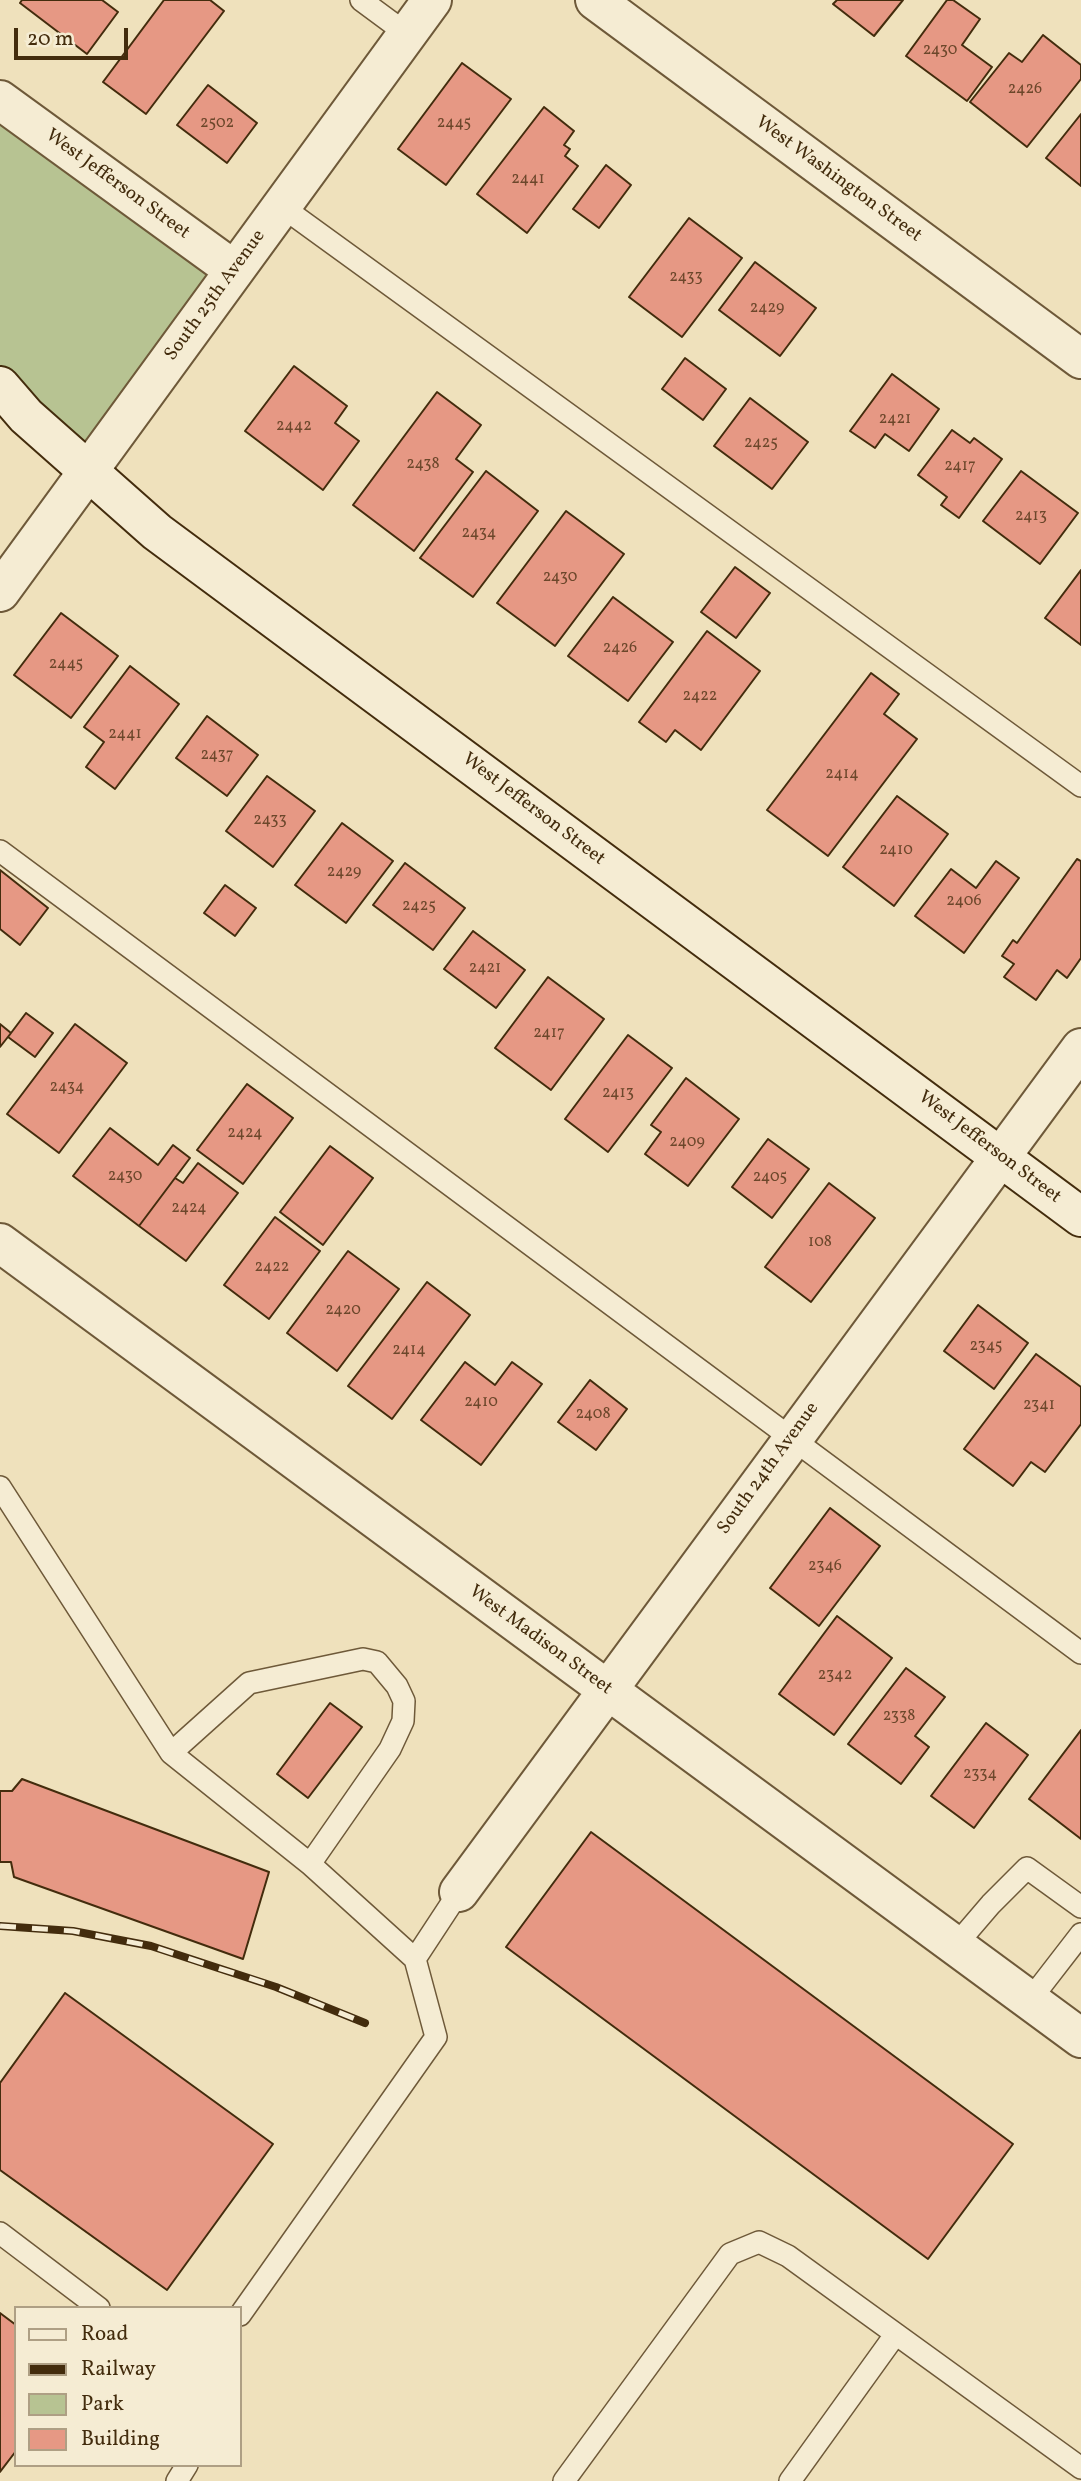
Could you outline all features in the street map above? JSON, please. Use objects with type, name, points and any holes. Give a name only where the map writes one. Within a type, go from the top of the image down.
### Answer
[{"type":"street","name":"South 25th Avenue","points":[[5,572],[88,471],[432,0]]},
{"type":"street","name":"West Washington Street","points":[[595,0],[1081,359]]},
{"type":"street","name":"West Jefferson Street","points":[[0,100],[234,270]]},
{"type":"street","name":"West Jefferson Street","points":[[0,386],[26,416],[157,532],[1081,1217]]},
{"type":"street","name":"South 24th Avenue","points":[[459,1892],[1081,1048]]},
{"type":"street","name":"West Madison Street","points":[[0,1243],[1081,2038]]},
{"type":"lane","points":[[361,0],[407,34]]},
{"type":"lane","points":[[281,206],[1081,786]]},
{"type":"lane","points":[[0,850],[1081,1653]]},
{"type":"lane","points":[[0,1487],[171,1754],[310,1864],[415,1959],[436,2037],[242,2312]]},
{"type":"lane","points":[[171,1754],[249,1683],[363,1659],[377,1662],[397,1686],[404,1701],[403,1721],[390,1749],[310,1864]]},
{"type":"lane","points":[[955,1945],[1027,1868],[1081,1907]]},
{"type":"lane","points":[[415,1959],[459,1892]]},
{"type":"lane","points":[[1030,2000],[1081,1934]]},
{"type":"lane","points":[[0,2233],[96,2306]]},
{"type":"lane","points":[[564,2481],[730,2254],[759,2242],[789,2256],[1081,2468]]},
{"type":"lane","points":[[790,2481],[895,2335]]},
{"type":"green space","points":[[0,100],[234,270],[88,471],[0,386]]},
{"type":"building","points":[[22,0],[102,0],[118,12],[87,54],[20,3]]},
{"type":"building","points":[[164,0],[210,0],[224,11],[146,114],[103,82]]},
{"type":"building","points":[[837,0],[903,0],[874,36],[833,4]]},
{"type":"building","points":[[947,0],[953,0],[980,19],[962,45],[992,67],[967,101],[906,56]]},
{"type":"building","points":[[1043,35],[1081,65],[1081,79],[1027,147],[970,102],[1009,53],[1022,62]]},
{"type":"building","points":[[462,63],[511,99],[446,185],[398,149]]},
{"type":"building","points":[[208,85],[257,123],[227,163],[177,125]]},
{"type":"building","points":[[544,107],[574,131],[564,145],[570,149],[565,156],[578,166],[527,233],[477,194]]},
{"type":"building","points":[[1081,114],[1081,186],[1046,158]]},
{"type":"building","points":[[606,165],[631,185],[599,228],[573,209]]},
{"type":"building","points":[[689,218],[742,258],[682,337],[629,297]]},
{"type":"building","points":[[755,262],[816,308],[780,356],[719,310]]},
{"type":"building","points":[[685,358],[726,389],[703,420],[662,389]]},
{"type":"building","points":[[294,366],[347,406],[335,423],[359,441],[323,490],[245,431]]},
{"type":"building","points":[[892,374],[939,409],[909,451],[885,434],[875,448],[850,431]]},
{"type":"building","points":[[437,392],[481,425],[456,459],[473,472],[414,551],[353,505]]},
{"type":"building","points":[[750,398],[808,442],[772,489],[714,446]]},
{"type":"building","points":[[952,430],[970,443],[974,438],[1002,459],[959,518],[941,505],[947,497],[918,475]]},
{"type":"building","points":[[486,471],[538,511],[473,597],[420,558]]},
{"type":"building","points":[[1021,471],[1078,513],[1040,564],[983,521]]},
{"type":"building","points":[[566,511],[624,554],[555,646],[497,603]]},
{"type":"building","points":[[735,567],[770,593],[736,638],[701,612]]},
{"type":"building","points":[[1081,570],[1081,645],[1045,618]]},
{"type":"building","points":[[613,597],[673,642],[628,701],[568,656]]},
{"type":"building","points":[[61,613],[118,656],[71,718],[14,675]]},
{"type":"building","points":[[707,631],[760,671],[701,750],[675,730],[666,742],[639,722]]},
{"type":"building","points":[[130,666],[179,704],[115,789],[86,767],[104,742],[84,727]]},
{"type":"building","points":[[871,673],[899,694],[884,714],[917,739],[828,856],[767,810]]},
{"type":"building","points":[[207,716],[258,755],[227,796],[176,758]]},
{"type":"building","points":[[267,776],[315,811],[273,867],[226,831]]},
{"type":"building","points":[[897,796],[948,834],[894,906],[843,867]]},
{"type":"building","points":[[342,823],[393,861],[346,923],[295,885]]},
{"type":"building","points":[[1077,859],[1081,861],[1081,958],[1067,978],[1057,970],[1036,1000],[1004,977],[1014,964],[1002,956],[1013,940],[1017,943]]},
{"type":"building","points":[[996,861],[1019,878],[964,953],[915,916],[951,869],[976,888]]},
{"type":"building","points":[[405,863],[465,908],[433,950],[373,905]]},
{"type":"building","points":[[0,870],[48,908],[20,945],[0,929]]},
{"type":"building","points":[[225,885],[256,908],[235,936],[204,913]]},
{"type":"building","points":[[473,931],[525,970],[496,1008],[444,969]]},
{"type":"building","points":[[548,977],[604,1019],[551,1090],[495,1048]]},
{"type":"building","points":[[26,1013],[53,1033],[35,1057],[8,1037]]},
{"type":"building","points":[[0,1024],[11,1033],[0,1047]]},
{"type":"building","points":[[75,1024],[127,1063],[59,1153],[7,1114]]},
{"type":"building","points":[[628,1035],[672,1068],[608,1152],[565,1119]]},
{"type":"building","points":[[686,1078],[739,1119],[688,1186],[645,1154],[661,1132],[651,1125]]},
{"type":"building","points":[[247,1084],[293,1118],[243,1184],[197,1150]]},
{"type":"building","points":[[110,1128],[158,1165],[173,1145],[190,1158],[139,1226],[73,1176]]},
{"type":"building","points":[[768,1139],[809,1169],[772,1218],[732,1187]]},
{"type":"building","points":[[330,1146],[373,1178],[323,1245],[280,1212]]},
{"type":"building","points":[[198,1163],[238,1193],[186,1261],[139,1226],[175,1178],[183,1183]]},
{"type":"building","points":[[829,1183],[875,1218],[811,1302],[765,1267]]},
{"type":"building","points":[[275,1217],[320,1251],[269,1319],[224,1285]]},
{"type":"building","points":[[348,1251],[399,1289],[337,1371],[287,1333]]},
{"type":"building","points":[[427,1282],[470,1315],[392,1419],[348,1386]]},
{"type":"building","points":[[978,1305],[1028,1343],[994,1389],[944,1351]]},
{"type":"building","points":[[1036,1354],[1081,1387],[1081,1424],[1045,1472],[1031,1462],[1013,1486],[964,1449]]},
{"type":"building","points":[[465,1362],[495,1385],[512,1362],[542,1384],[481,1465],[421,1420]]},
{"type":"building","points":[[590,1380],[627,1409],[596,1450],[558,1422]]},
{"type":"building","points":[[830,1508],[880,1546],[819,1626],[770,1588]]},
{"type":"building","points":[[837,1616],[892,1658],[834,1735],[779,1694]]},
{"type":"building","points":[[906,1668],[945,1697],[915,1736],[929,1747],[901,1784],[848,1744]]},
{"type":"building","points":[[330,1703],[362,1727],[308,1798],[277,1774]]},
{"type":"building","points":[[986,1723],[1028,1755],[974,1828],[931,1796]]},
{"type":"building","points":[[1081,1730],[1081,1839],[1029,1799]]},
{"type":"building","points":[[22,1779],[269,1872],[243,1959],[14,1877],[11,1862],[0,1862],[0,1791],[12,1791]]},
{"type":"building","points":[[591,1832],[1013,2144],[928,2259],[506,1947]]},
{"type":"building","points":[[65,1993],[273,2144],[167,2290],[0,2170],[0,2083]]},
{"type":"building","points":[[0,2313],[14,2324],[14,2454],[0,2472]]},
{"type":"railway","points":[[0,1926],[73,1931],[151,1946],[276,1987],[365,2023]]}]
